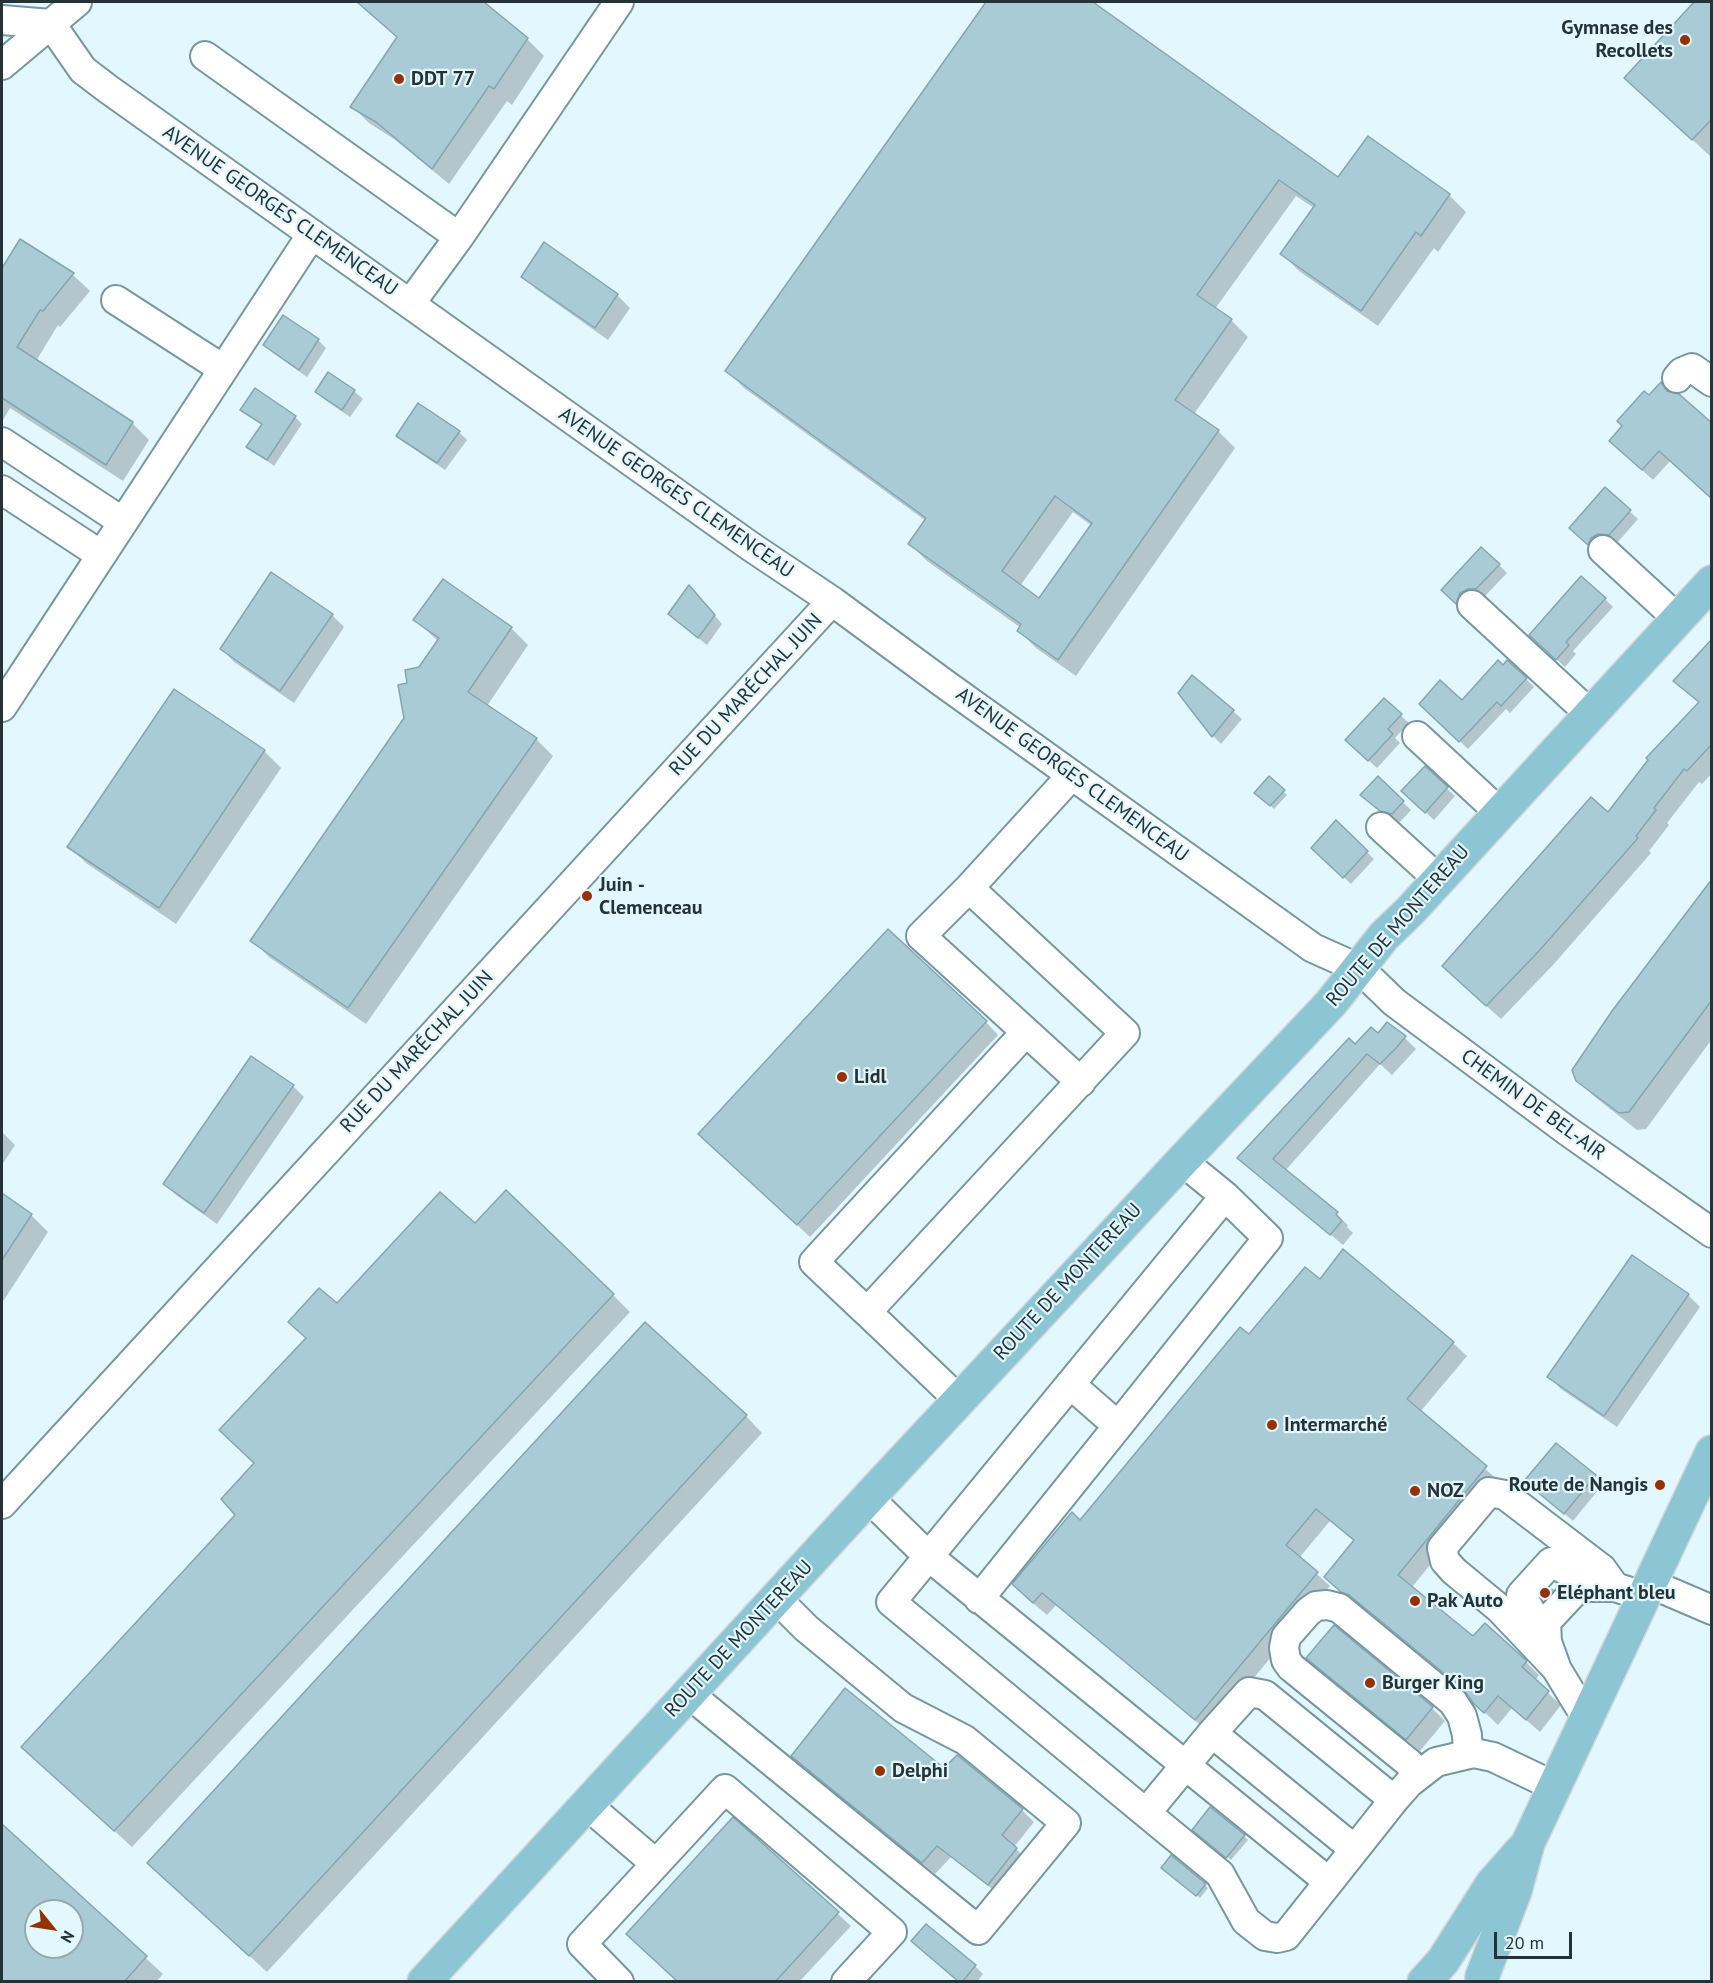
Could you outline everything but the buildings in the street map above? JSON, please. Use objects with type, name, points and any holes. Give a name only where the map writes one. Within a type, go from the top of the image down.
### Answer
[{"type":"main road","name":"ROUTE DE MONTEREAU","points":[[424,1982],[870,1496],[1331,1003],[1384,936],[1712,582]]},
{"type":"main road","points":[[1482,1982],[1515,1891],[1528,1844],[1589,1711],[1636,1589],[1712,1452]]},
{"type":"main road","points":[[1424,1982],[1443,1961],[1492,1884],[1528,1844]]},
{"type":"street","points":[[2,65],[77,2]]},
{"type":"street","points":[[410,304],[459,237],[619,2]]},
{"type":"street","points":[[2,20],[51,24]]},
{"type":"street","name":"AVENUE GEORGES CLEMENCEAU","points":[[51,24],[83,70],[740,539],[832,601],[1313,948],[1360,969]]},
{"type":"street","points":[[205,57],[459,237]]},
{"type":"street","points":[[2,708],[312,234]]},
{"type":"street","points":[[116,300],[223,369]]},
{"type":"street","points":[[1677,378],[1682,372],[1692,368],[1712,382]]},
{"type":"street","points":[[2,442],[123,522]]},
{"type":"street","points":[[2,490],[101,555]]},
{"type":"street","points":[[1603,550],[1678,619]]},
{"type":"street","name":"RUE DU MARÉCHAL JUIN","points":[[2,1504],[832,601]]},
{"type":"street","points":[[1472,605],[1590,714]]},
{"type":"street","points":[[1417,736],[1499,812]]},
{"type":"street","points":[[1072,775],[969,888],[921,936],[1081,1082]]},
{"type":"street","points":[[1381,827],[1438,879]]},
{"type":"street","points":[[867,1311],[1125,1033],[969,888]]},
{"type":"street","name":"CHEMIN DE BEL-AIR","points":[[1360,969],[1386,997],[1566,1130],[1712,1233]]},
{"type":"street","points":[[959,1400],[814,1262],[1026,1032]]},
{"type":"street","points":[[979,1599],[1268,1238],[1225,1196],[1182,1161]]},
{"type":"street","points":[[1225,1196],[891,1602],[1220,1874],[1246,1921],[1265,1936],[1277,1938],[1286,1936],[1394,1800],[1436,1762],[1474,1753],[1493,1757],[1554,1786]]},
{"type":"street","points":[[1070,1384],[1118,1426]]},
{"type":"street","points":[[1552,1655],[1445,1561],[1442,1548],[1489,1492],[1504,1495],[1602,1569],[1636,1589]]},
{"type":"street","points":[[870,1496],[881,1510],[928,1556],[979,1599],[1329,1882]]},
{"type":"street","points":[[1589,1711],[1579,1706],[1521,1595],[1551,1562],[1579,1580],[1636,1589],[1712,1610]]},
{"type":"street","points":[[1552,1655],[1546,1622],[1574,1592],[1579,1580]]},
{"type":"street","points":[[688,1694],[978,1929],[1066,1824],[965,1740],[903,1707],[806,1628],[777,1599]]},
{"type":"street","points":[[1418,1776],[1409,1763],[1291,1667],[1286,1660],[1284,1648],[1286,1637],[1316,1606],[1328,1605],[1339,1608],[1453,1702],[1462,1716],[1467,1735],[1468,1754]]},
{"type":"street","points":[[1146,1813],[1249,1692],[1265,1695],[1394,1800]]},
{"type":"street","points":[[1212,1733],[1354,1849]]},
{"type":"street","points":[[619,1982],[582,1944],[724,1789],[892,1932],[846,1982]]},
{"type":"street","points":[[587,1805],[655,1863]]},
{"type":"place","name":"Gymnase des Recollets","points":[[1685,40]]},
{"type":"place","name":"DDT 77","points":[[399,79]]},
{"type":"place","name":"Juin - Clemenceau","points":[[587,896]]},
{"type":"place","name":"Lidl","points":[[842,1077]]},
{"type":"place","name":"Intermarché","points":[[1272,1425]]},
{"type":"place","name":"Route de Nangis","points":[[1660,1485]]},
{"type":"place","name":"NOZ","points":[[1415,1491]]},
{"type":"place","name":"Eléphant bleu","points":[[1545,1593]]},
{"type":"place","name":"Pak Auto","points":[[1415,1601]]},
{"type":"place","name":"Burger King","points":[[1370,1683]]},
{"type":"place","name":"Delphi","points":[[880,1771]]}]
